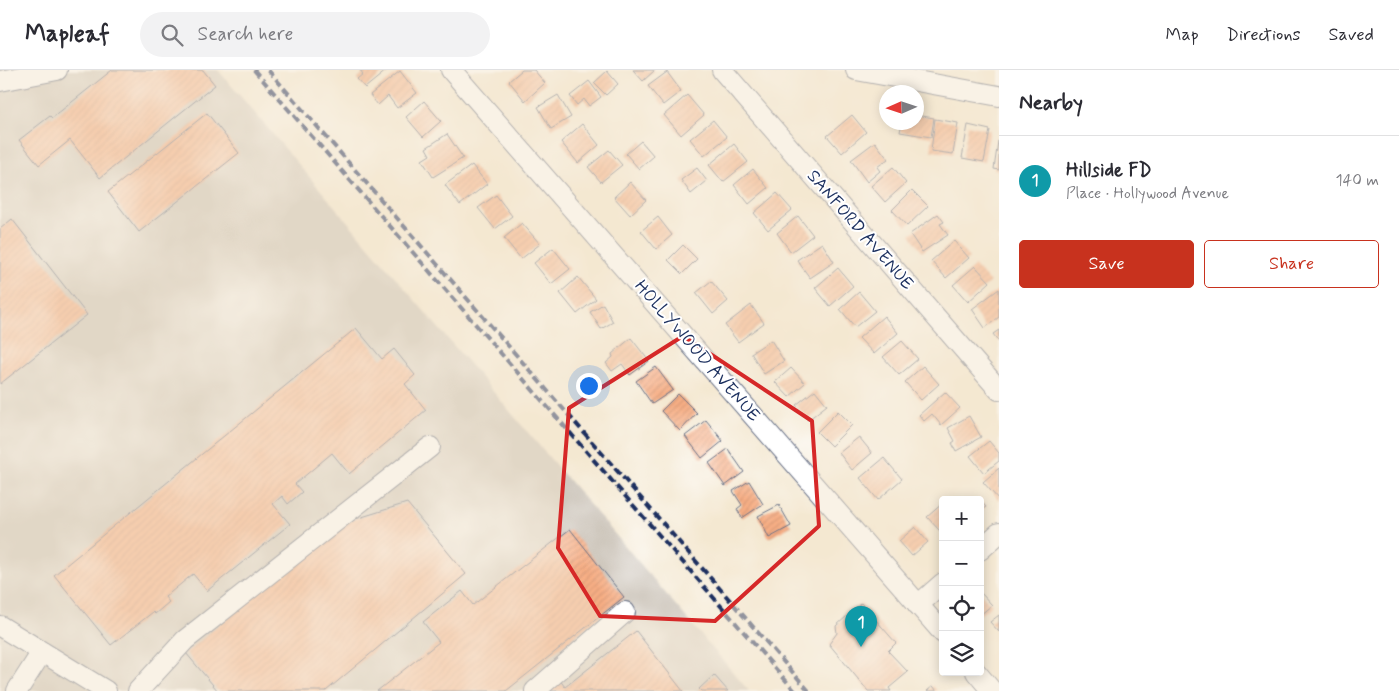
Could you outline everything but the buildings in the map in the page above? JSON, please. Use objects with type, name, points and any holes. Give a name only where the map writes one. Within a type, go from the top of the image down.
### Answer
[{"type":"street","points":[[0,81],[57,70]]},
{"type":"street","name":"HOLLYWOOD AVENUE","points":[[451,70],[941,631]]},
{"type":"street","name":"SANFORD AVENUE","points":[[722,70],[999,390]]},
{"type":"street","points":[[856,70],[999,96]]},
{"type":"street","points":[[138,691],[185,640],[430,447]]},
{"type":"street","points":[[984,546],[999,533]]},
{"type":"street","points":[[918,604],[939,586]]},
{"type":"street","points":[[535,691],[625,612]]},
{"type":"street","points":[[0,626],[106,691]]},
{"type":"street","points":[[17,691],[42,652]]},
{"type":"street","points":[[979,676],[992,691]]},
{"type":"highlighted area","points":[[683,336],[812,421],[819,526],[715,621],[600,616],[558,548],[569,408]]},
{"type":"shaded area","points":[[32,70],[218,70],[749,691],[0,691],[0,77]]},
{"type":"railway","points":[[254,70],[795,691]]},
{"type":"railway","points":[[268,70],[809,691]]},
{"type":"place","name":"Hillside FD","points":[[861,647]]}]
